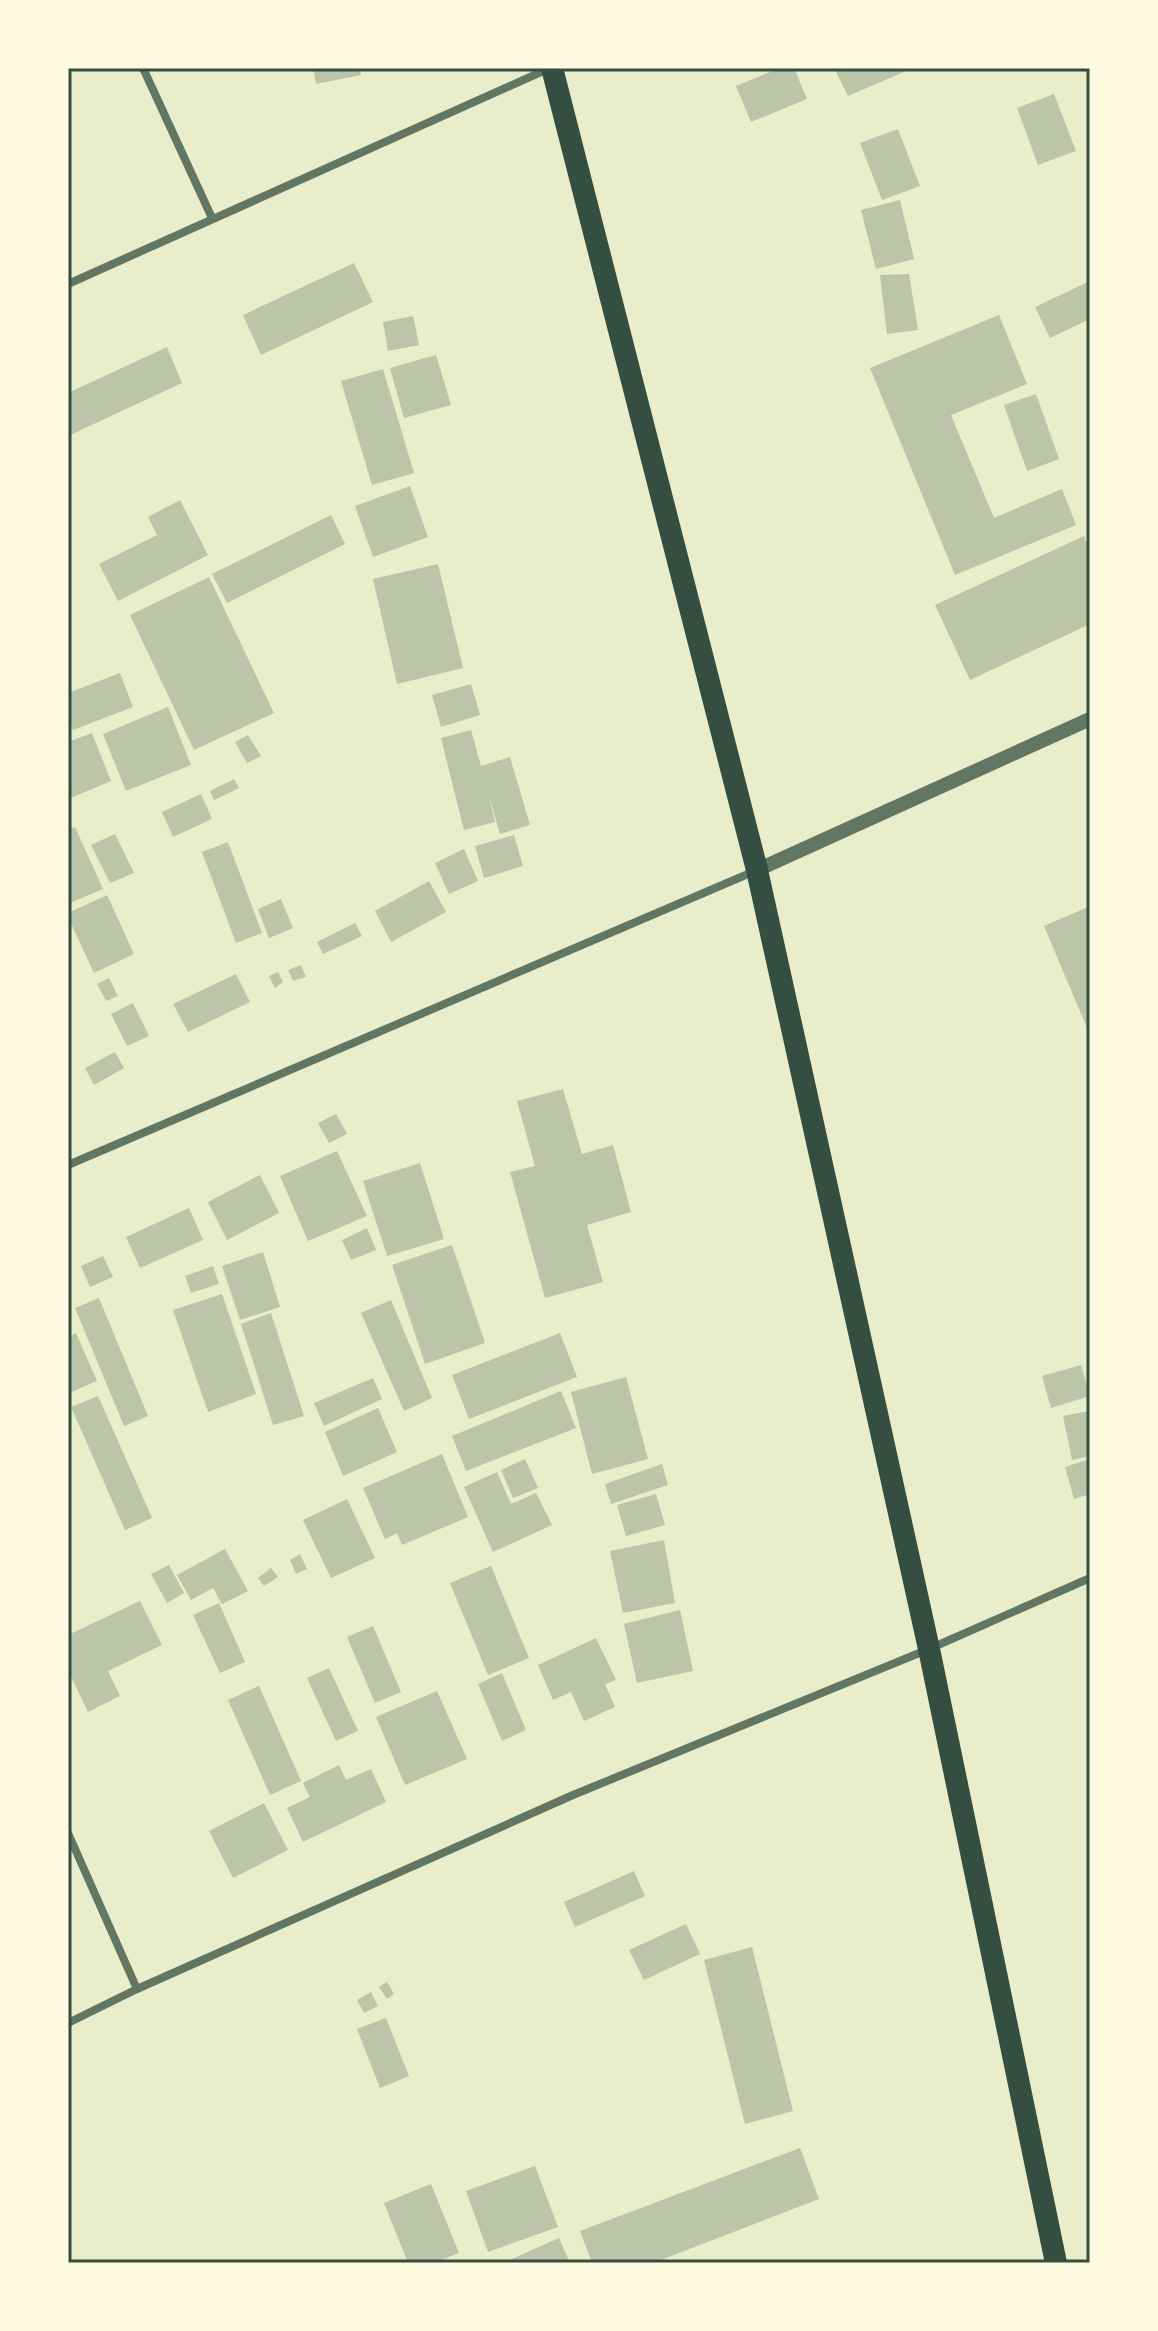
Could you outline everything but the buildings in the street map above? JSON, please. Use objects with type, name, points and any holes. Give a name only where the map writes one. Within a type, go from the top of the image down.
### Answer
[{"type":"highway","points":[[552,68],[757,870],[929,1649],[1056,2263]]},
{"type":"street","points":[[143,68],[212,218]]},
{"type":"street","points":[[68,284],[552,68]]},
{"type":"street","points":[[68,1165],[757,870],[1090,719]]},
{"type":"street","points":[[68,2023],[137,1989],[573,1795],[929,1649],[1090,1578]]},
{"type":"street","points":[[68,1833],[137,1989]]}]
